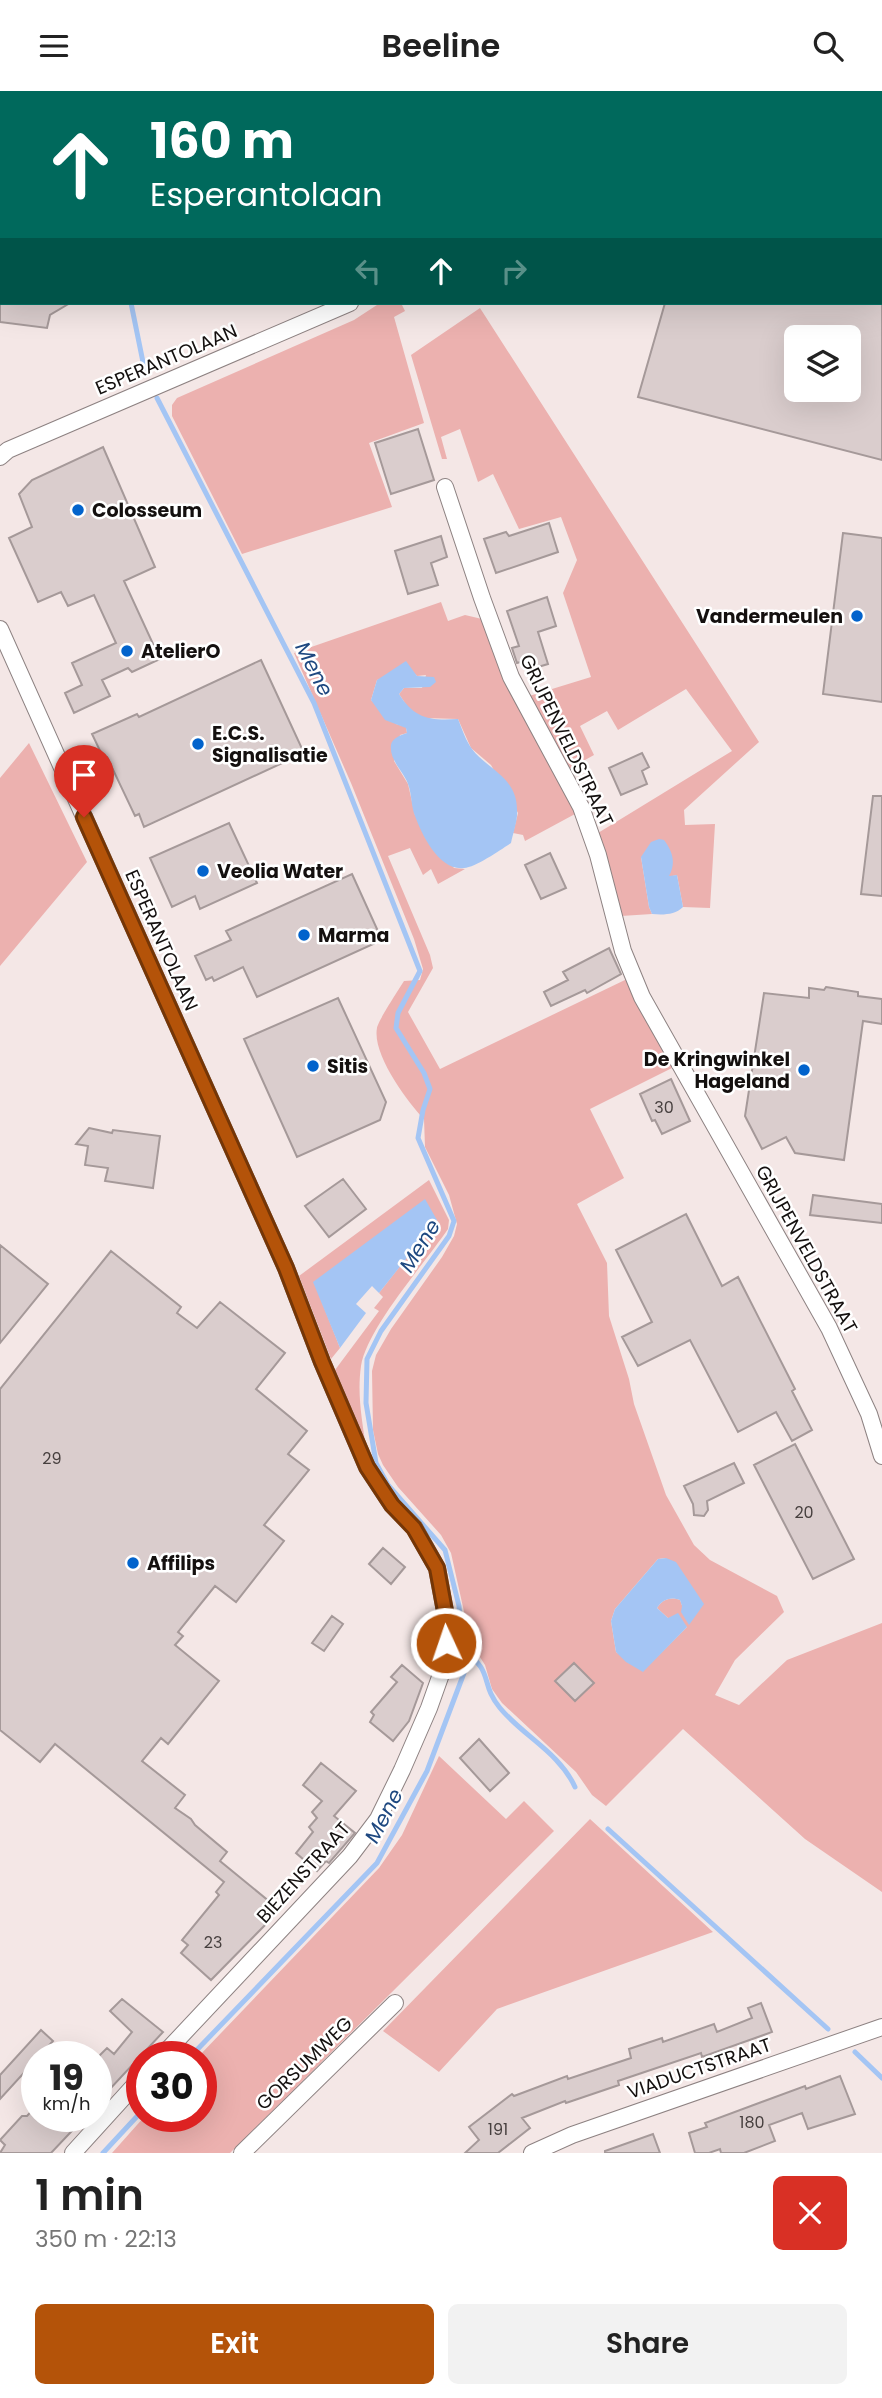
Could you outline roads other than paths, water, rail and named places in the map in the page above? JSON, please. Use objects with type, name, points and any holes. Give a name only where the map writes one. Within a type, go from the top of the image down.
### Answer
[{"type":"street","name":"ESPERANTOLAAN","points":[[0,457],[9,450],[168,379],[345,305]]},
{"type":"street","name":"GRIJPENVELDSTRAAT","points":[[445,487],[481,598],[511,677],[581,807],[598,855],[623,951],[642,997],[829,1328],[869,1414],[882,1456]]},
{"type":"street","name":"ESPERANTOLAAN","points":[[0,629],[286,1268]]},
{"type":"street","name":"BIEZENSTRAAT","points":[[176,2041],[349,1857],[378,1819],[424,1721],[445,1663],[447,1622],[437,1568],[414,1528],[392,1505],[367,1467],[286,1268]]},
{"type":"street","name":"GORSUMWEG","points":[[242,2153],[396,2003]]},
{"type":"street","name":"VIADUCTSTRAAT","points":[[531,2153],[572,2135],[882,2027]]},
{"type":"street","points":[[72,2153],[126,2094]]},
{"type":"water","points":[[406,661],[417,676],[434,677],[436,682],[430,687],[404,688],[399,694],[405,702],[423,716],[458,719],[472,749],[507,782],[516,799],[517,818],[511,843],[469,867],[447,864],[427,842],[414,812],[408,784],[394,761],[391,750],[393,740],[407,733],[406,728],[385,720],[371,700],[377,680]]},
{"type":"water","points":[[664,840],[670,849],[673,862],[669,876],[677,875],[683,907],[676,912],[652,914],[641,857],[651,842]]},
{"type":"water","points":[[425,1199],[437,1220],[379,1293],[372,1286],[356,1304],[366,1313],[340,1348],[313,1282]]},
{"type":"water","points":[[666,1558],[676,1562],[704,1604],[689,1625],[681,1612],[680,1600],[670,1599],[659,1605],[657,1608],[668,1618],[678,1613],[687,1627],[643,1672],[616,1652],[611,1621],[615,1609],[658,1559]]},
{"type":"waterway","name":"Mene","points":[[131,305],[145,372]]},
{"type":"waterway","name":"Mene","points":[[157,398],[314,703],[420,971],[398,1013],[396,1028],[424,1073],[430,1089],[418,1138],[454,1221],[449,1236],[381,1331],[367,1359],[366,1403],[376,1463],[388,1485],[445,1550],[459,1606],[464,1673],[427,1771],[377,1863],[205,2041]]},
{"type":"waterway","points":[[462,1651],[479,1664],[500,1708],[560,1764],[575,1787]]},
{"type":"waterway","points":[[608,1829],[828,2029]]},
{"type":"waterway","points":[[855,2052],[882,2078]]},
{"type":"waterway","name":"Mene","points":[[103,2153],[126,2128]]},
{"type":"place","name":"Colosseum","points":[[78,510]]},
{"type":"place","name":"Vandermeulen","points":[[857,616]]},
{"type":"place","name":"AtelierO","points":[[127,651]]},
{"type":"place","name":"E.C.S. Signalisatie","points":[[198,744]]},
{"type":"place","name":"Veolia Water","points":[[203,871]]},
{"type":"place","name":"Marma","points":[[304,935]]},
{"type":"place","name":"Sitis","points":[[313,1066]]},
{"type":"place","name":"De Kringwinkel Hageland","points":[[804,1070]]},
{"type":"place","name":"Affilips","points":[[133,1563]]}]
